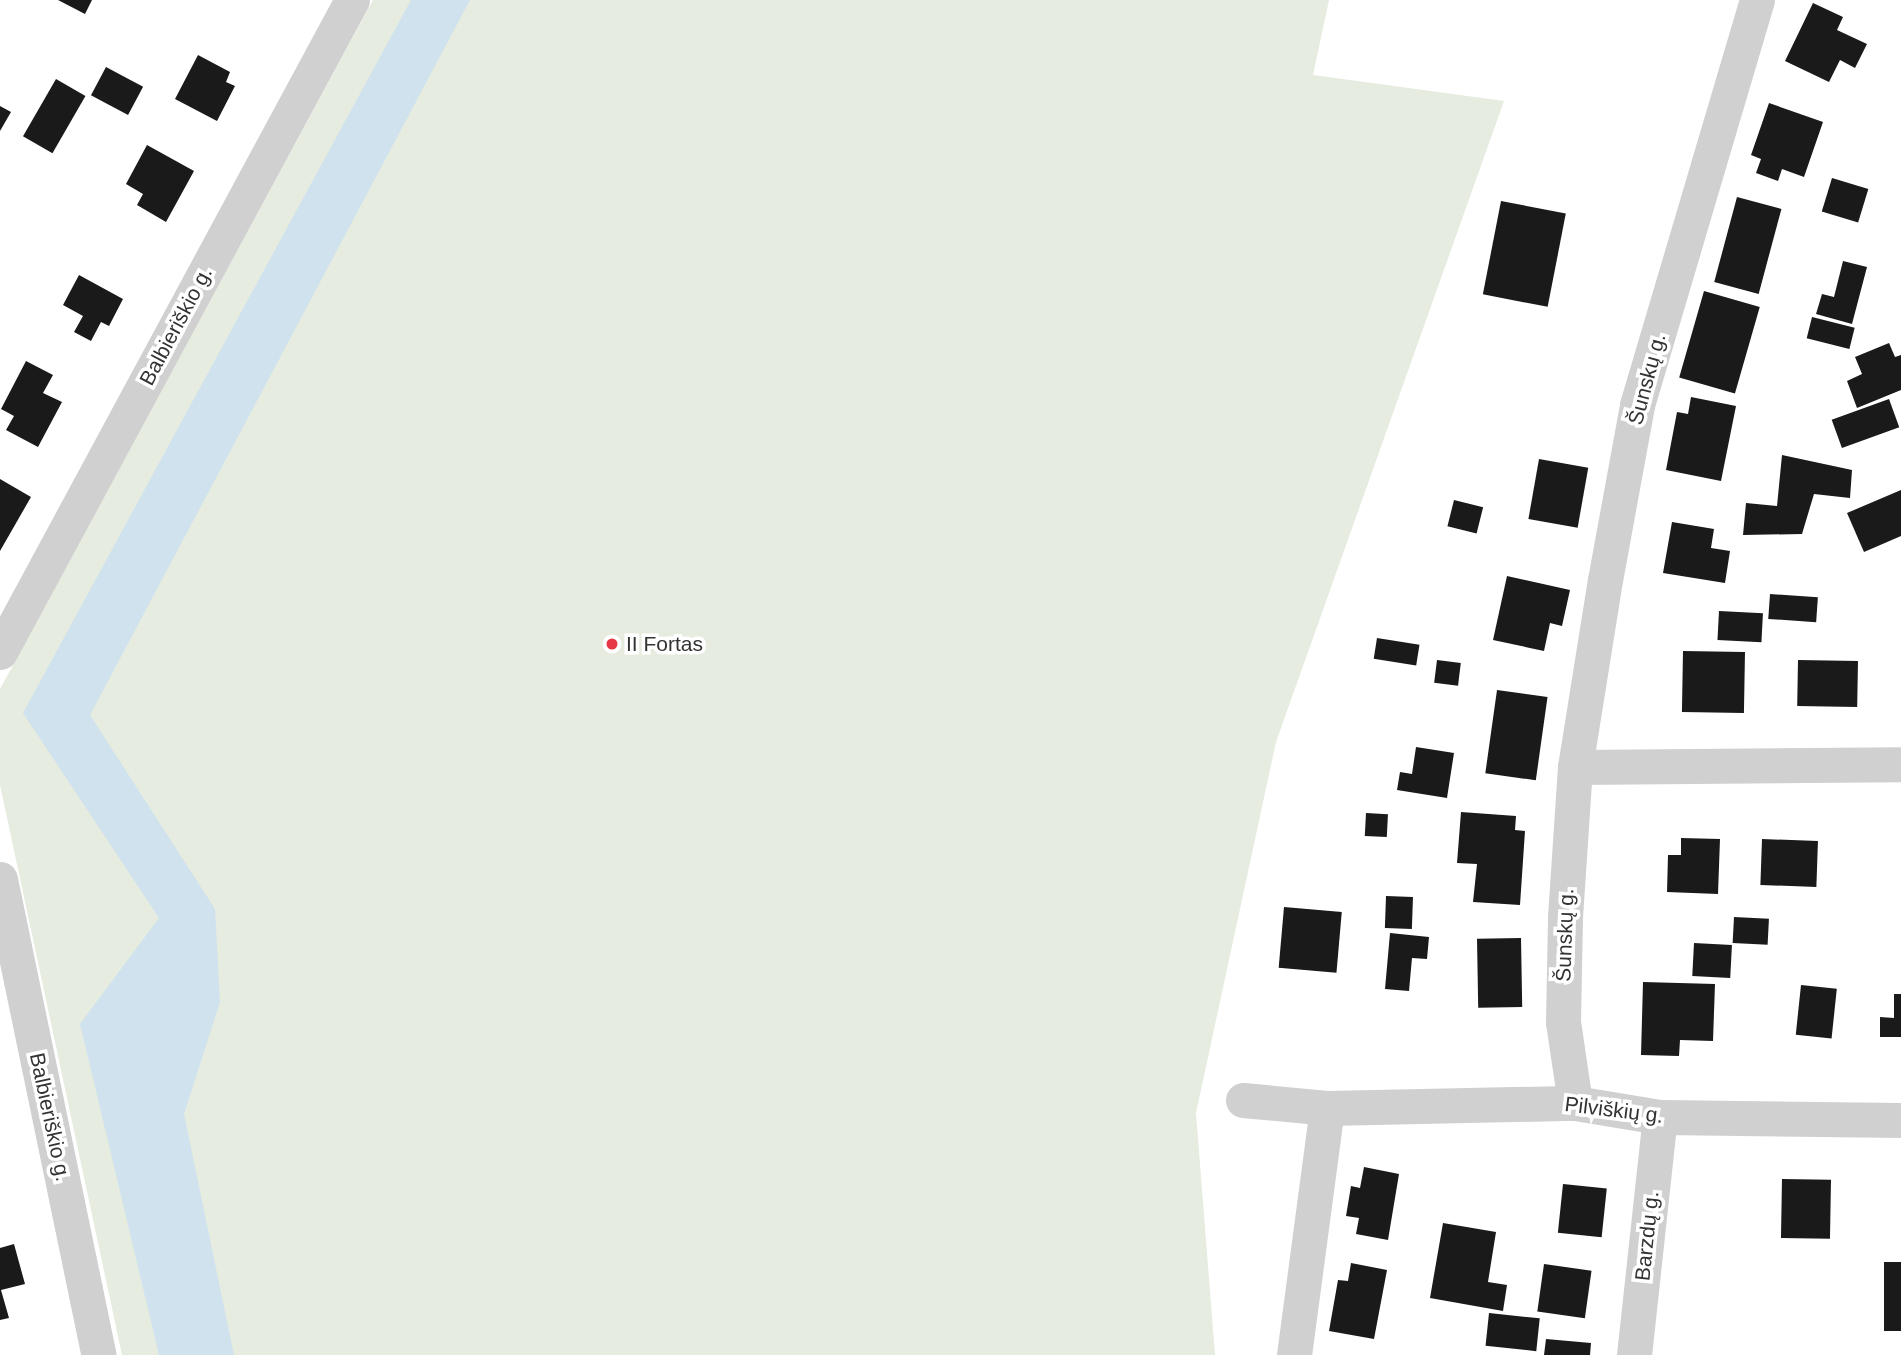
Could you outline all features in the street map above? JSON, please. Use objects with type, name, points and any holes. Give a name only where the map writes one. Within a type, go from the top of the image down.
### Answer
[{"type":"street","name":"Balbieriškio g.","points":[[0,652],[352,0]]},
{"type":"street","name":"Šunskų g.","points":[[1574,1103],[1563,1022],[1575,767],[1637,405],[1757,0]]},
{"type":"street","points":[[1575,767],[1901,764]]},
{"type":"street","name":"Balbieriškio g.","points":[[0,879],[99,1355]]},
{"type":"street","name":"Pilviškių g.","points":[[1242,1100],[1327,1108],[1574,1103],[1660,1117],[1901,1120]]},
{"type":"street","points":[[1294,1355],[1327,1108]]},
{"type":"street","name":"Barzdų g.","points":[[1634,1355],[1660,1117]]},
{"type":"shaded area","name":"II Fortas","points":[[373,0],[1329,0],[1313,75],[1504,101],[1276,742],[1196,1113],[1215,1355],[122,1355],[0,785],[0,689]]},
{"type":"water","points":[[411,0],[470,0],[90,715],[215,909],[220,1002],[184,1114],[234,1355],[159,1355],[80,1024],[159,918],[23,713]]},
{"type":"building","points":[[58,0],[92,0],[85,14]]},
{"type":"building","points":[[1813,3],[1843,17],[1837,30],[1867,44],[1855,68],[1840,60],[1829,82],[1785,61]]},
{"type":"building","points":[[198,55],[230,72],[226,82],[235,86],[217,121],[175,99]]},
{"type":"building","points":[[106,67],[143,87],[128,115],[91,95]]},
{"type":"building","points":[[56,79],[85,96],[52,153],[23,136]]},
{"type":"building","points":[[1769,103],[1823,122],[1804,177],[1782,169],[1778,181],[1756,173],[1761,159],[1751,155]]},
{"type":"building","points":[[0,106],[11,112],[0,131]]},
{"type":"building","points":[[147,145],[194,171],[166,222],[137,205],[143,194],[126,184]]},
{"type":"building","points":[[1832,178],[1868,189],[1858,223],[1822,211]]},
{"type":"building","points":[[1737,197],[1781,209],[1759,294],[1714,282]]},
{"type":"building","points":[[1501,201],[1566,214],[1548,307],[1483,294]]},
{"type":"building","points":[[1843,261],[1867,267],[1852,324],[1816,314],[1822,294],[1834,297]]},
{"type":"building","points":[[79,275],[123,299],[109,326],[101,322],[91,341],[74,332],[83,316],[63,305]]},
{"type":"building","points":[[1704,291],[1760,307],[1735,394],[1679,378]]},
{"type":"building","points":[[1812,317],[1855,328],[1849,349],[1807,338]]},
{"type":"building","points":[[1889,343],[1895,357],[1901,355],[1901,390],[1857,408],[1847,381],[1862,374],[1855,357]]},
{"type":"building","points":[[26,361],[53,375],[43,393],[62,402],[38,447],[6,430],[14,416],[1,409]]},
{"type":"building","points":[[1691,397],[1736,406],[1721,481],[1666,470],[1677,412],[1688,414]]},
{"type":"building","points":[[1889,399],[1899,427],[1842,448],[1832,420]]},
{"type":"building","points":[[1782,455],[1852,470],[1850,498],[1814,494],[1802,534],[1743,535],[1746,503],[1777,506]]},
{"type":"building","points":[[1539,459],[1588,468],[1578,528],[1528,519]]},
{"type":"building","points":[[0,479],[31,497],[0,551]]},
{"type":"building","points":[[1901,490],[1901,536],[1864,552],[1847,513]]},
{"type":"building","points":[[1454,500],[1483,507],[1477,533],[1447,526]]},
{"type":"building","points":[[1672,522],[1714,529],[1711,548],[1730,551],[1725,583],[1663,573]]},
{"type":"building","points":[[1507,576],[1570,590],[1562,626],[1550,623],[1544,651],[1493,640]]},
{"type":"building","points":[[1770,594],[1818,597],[1816,622],[1768,619]]},
{"type":"building","points":[[1719,611],[1763,613],[1761,642],[1717,640]]},
{"type":"building","points":[[1377,638],[1419,645],[1416,665],[1374,659]]},
{"type":"building","points":[[1683,651],[1745,652],[1744,713],[1682,712]]},
{"type":"building","points":[[1437,660],[1461,663],[1458,686],[1434,683]]},
{"type":"building","points":[[1798,660],[1858,661],[1857,707],[1797,706]]},
{"type":"building","points":[[1497,690],[1548,697],[1536,780],[1485,773]]},
{"type":"building","points":[[1416,747],[1454,753],[1447,798],[1397,790],[1400,772],[1412,774]]},
{"type":"building","points":[[1461,812],[1516,816],[1515,830],[1525,831],[1520,905],[1473,902],[1477,864],[1457,863]]},
{"type":"building","points":[[1366,813],[1388,814],[1387,837],[1365,836]]},
{"type":"building","points":[[1681,838],[1720,839],[1718,894],[1667,892],[1668,855],[1681,855]]},
{"type":"building","points":[[1762,839],[1818,841],[1816,887],[1760,885]]},
{"type":"building","points":[[1386,896],[1413,897],[1412,929],[1385,928]]},
{"type":"building","points":[[1284,907],[1342,912],[1336,973],[1279,968]]},
{"type":"building","points":[[1734,917],[1769,919],[1768,945],[1733,943]]},
{"type":"building","points":[[1390,933],[1429,937],[1427,959],[1412,958],[1409,991],[1385,989]]},
{"type":"building","points":[[1521,938],[1522,1007],[1478,1008],[1477,939]]},
{"type":"building","points":[[1694,943],[1732,945],[1730,978],[1692,976]]},
{"type":"building","points":[[1643,982],[1715,984],[1713,1041],[1680,1040],[1679,1056],[1641,1055]]},
{"type":"building","points":[[1801,985],[1837,989],[1832,1038],[1796,1035]]},
{"type":"building","points":[[1894,994],[1901,994],[1901,1037],[1880,1037],[1880,1017],[1894,1018]]},
{"type":"building","points":[[1364,1167],[1399,1174],[1388,1240],[1356,1234],[1359,1218],[1346,1216],[1351,1186],[1360,1188]]},
{"type":"building","points":[[1782,1179],[1831,1180],[1830,1239],[1781,1238]]},
{"type":"building","points":[[1563,1184],[1607,1189],[1602,1237],[1558,1233]]},
{"type":"building","points":[[1443,1223],[1496,1232],[1488,1282],[1507,1285],[1503,1311],[1430,1298]]},
{"type":"building","points":[[14,1244],[25,1284],[1,1290],[9,1318],[0,1320],[0,1248]]},
{"type":"building","points":[[1884,1262],[1901,1262],[1901,1331],[1884,1331]]},
{"type":"building","points":[[1351,1263],[1387,1270],[1374,1339],[1329,1331],[1338,1280],[1348,1281]]},
{"type":"building","points":[[1544,1264],[1592,1271],[1585,1318],[1537,1312]]},
{"type":"building","points":[[1489,1313],[1540,1318],[1536,1351],[1486,1346]]},
{"type":"building","points":[[1546,1339],[1591,1343],[1590,1355],[1544,1355]]},
{"type":"place","name":"II Fortas","points":[[612,644]]}]
